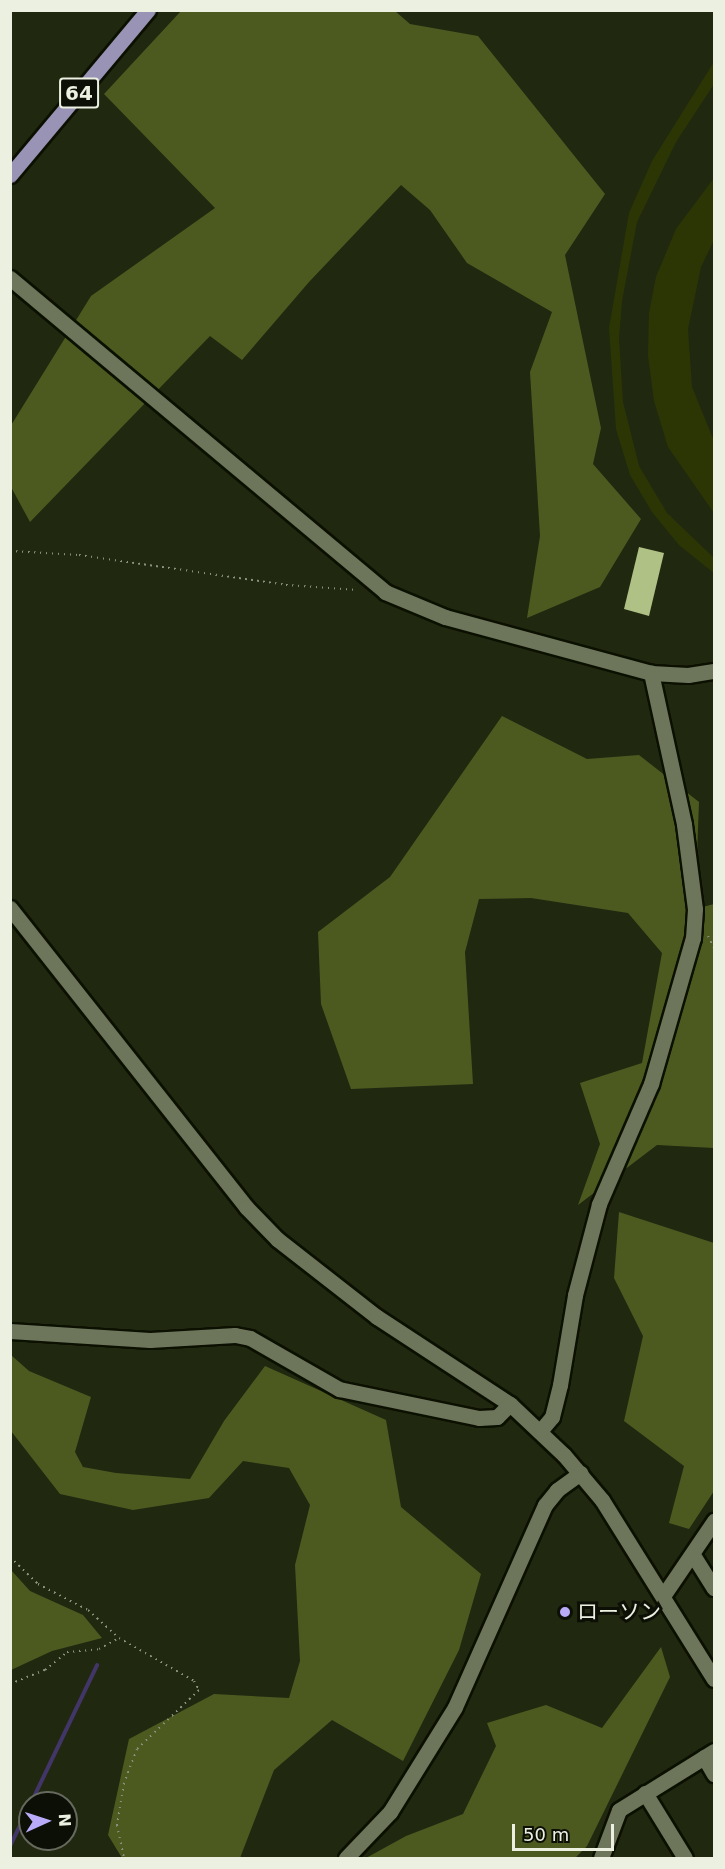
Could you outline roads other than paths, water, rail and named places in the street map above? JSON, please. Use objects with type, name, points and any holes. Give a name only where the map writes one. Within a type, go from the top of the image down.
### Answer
[{"type":"main road","name":"64","points":[[10,175],[148,10]]},
{"type":"street","points":[[10,278],[385,592],[445,617],[651,673],[688,675],[714,671]]},
{"type":"street","points":[[541,1430],[552,1417],[560,1385],[575,1295],[599,1203],[651,1084],[693,938],[695,909],[684,824],[651,673]]},
{"type":"street","points":[[10,908],[246,1207],[277,1239],[377,1317],[510,1404],[541,1430],[580,1473],[663,1596],[714,1679]]},
{"type":"street","points":[[10,1331],[150,1340],[235,1335],[249,1338],[339,1389],[479,1418],[497,1417],[510,1404]]},
{"type":"street","points":[[346,1858],[390,1812],[455,1707],[545,1505],[557,1490],[580,1473]]},
{"type":"street","points":[[663,1596],[714,1521]]},
{"type":"street","points":[[693,1555],[714,1588]]},
{"type":"street","points":[[601,1858],[619,1810],[709,1754],[714,1774]]},
{"type":"street","points":[[645,1793],[685,1858]]},
{"type":"waterway","points":[[37,1791],[97,1665]]},
{"type":"waterway","points":[[10,1846],[18,1830]]},
{"type":"place","name":"ローソン","points":[[565,1612]]}]
